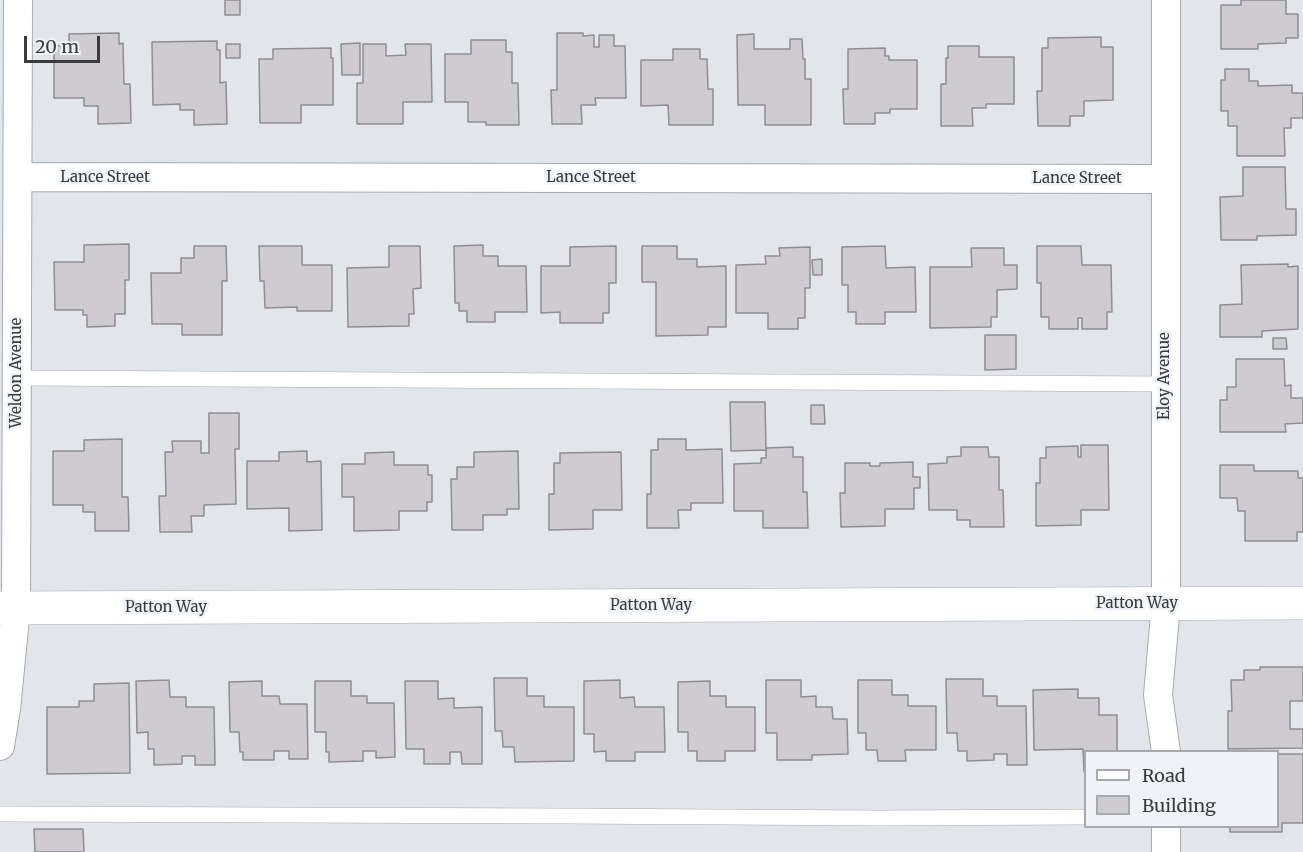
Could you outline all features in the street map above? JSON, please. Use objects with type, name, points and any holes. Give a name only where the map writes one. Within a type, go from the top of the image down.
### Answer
[{"type":"street","name":"Weldon Avenue","points":[[0,746],[6,709],[17,378],[18,0]]},
{"type":"street","name":"Eloy Avenue","points":[[1166,0],[1166,603],[1158,695],[1166,750]]},
{"type":"street","name":"Lance Street","points":[[18,177],[1165,179]]},
{"type":"street","name":"Patton Way","points":[[8,608],[1303,603]]},
{"type":"street","points":[[1166,828],[1166,852]]},
{"type":"lane","points":[[17,378],[1165,384]]},
{"type":"lane","points":[[0,814],[1084,817]]},
{"type":"building","points":[[225,0],[240,0],[240,15],[225,15]]},
{"type":"building","points":[[1241,0],[1286,0],[1286,14],[1298,14],[1298,38],[1286,38],[1286,43],[1258,44],[1258,49],[1221,49],[1221,5],[1241,5]]},
{"type":"building","points":[[119,33],[119,44],[123,43],[124,84],[130,84],[131,123],[98,124],[98,106],[84,106],[84,98],[54,98],[54,46],[69,45],[69,34]]},
{"type":"building","points":[[557,33],[594,35],[594,47],[599,47],[599,35],[614,35],[614,46],[625,46],[626,98],[595,98],[596,105],[581,105],[582,124],[552,124],[551,90],[557,90]]},
{"type":"building","points":[[754,34],[754,49],[790,49],[790,39],[802,39],[805,79],[811,79],[811,125],[765,125],[765,105],[738,105],[737,35]]},
{"type":"building","points":[[1101,37],[1101,47],[1113,47],[1113,100],[1084,101],[1084,116],[1070,116],[1070,126],[1038,126],[1037,91],[1042,91],[1042,48],[1048,48],[1048,38]]},
{"type":"building","points":[[471,40],[506,40],[506,52],[512,52],[512,83],[518,83],[519,125],[486,125],[486,122],[468,122],[468,102],[445,102],[445,54],[471,54]]},
{"type":"building","points":[[217,41],[217,50],[220,50],[220,83],[226,82],[227,124],[194,125],[194,110],[180,110],[180,104],[153,105],[152,42]]},
{"type":"building","points":[[360,43],[360,75],[342,75],[341,44]]},
{"type":"building","points":[[226,44],[240,44],[240,58],[226,58]]},
{"type":"building","points":[[363,44],[386,44],[386,56],[406,55],[405,44],[431,44],[432,102],[403,102],[403,124],[357,124],[357,83],[363,83]]},
{"type":"building","points":[[948,46],[979,46],[979,57],[1014,57],[1014,104],[986,104],[986,108],[972,108],[973,126],[941,126],[941,84],[946,84]]},
{"type":"building","points":[[331,48],[333,105],[301,105],[301,123],[260,123],[259,59],[273,59],[273,49]]},
{"type":"building","points":[[885,48],[885,56],[889,56],[889,60],[917,60],[917,109],[890,109],[890,113],[875,113],[875,124],[844,124],[843,89],[848,89],[848,49]]},
{"type":"building","points":[[673,49],[700,49],[700,59],[707,59],[708,89],[713,89],[713,125],[669,125],[668,105],[641,106],[641,60],[673,60]]},
{"type":"building","points":[[1225,69],[1249,69],[1249,81],[1258,81],[1258,86],[1292,85],[1292,93],[1303,93],[1303,118],[1291,118],[1291,128],[1284,128],[1285,156],[1237,156],[1237,126],[1228,126],[1228,111],[1221,111],[1221,80],[1225,80]]},
{"type":"building","points":[[1243,167],[1285,167],[1286,209],[1296,209],[1296,235],[1257,236],[1257,240],[1221,240],[1220,197],[1243,196]]},
{"type":"building","points":[[129,244],[129,280],[125,280],[125,314],[115,314],[115,326],[87,327],[87,315],[83,315],[83,310],[55,310],[54,262],[84,262],[84,245]]},
{"type":"building","points":[[483,245],[483,256],[498,256],[498,266],[526,266],[527,312],[495,312],[495,322],[467,322],[467,311],[459,311],[459,303],[455,303],[454,246]]},
{"type":"building","points":[[194,246],[226,246],[227,281],[222,281],[222,335],[182,335],[182,324],[152,324],[151,273],[181,273],[181,258],[194,258]]},
{"type":"building","points":[[259,246],[302,246],[302,265],[332,265],[332,311],[297,311],[297,307],[265,308],[264,281],[260,281]]},
{"type":"building","points":[[389,246],[420,246],[421,288],[413,289],[414,314],[409,314],[409,326],[348,327],[347,268],[389,267]]},
{"type":"building","points":[[616,246],[616,283],[609,283],[609,313],[603,313],[603,323],[560,323],[560,312],[541,313],[541,266],[570,266],[570,247]]},
{"type":"building","points":[[642,246],[677,246],[677,259],[697,259],[697,267],[726,266],[726,327],[708,327],[708,335],[656,336],[656,282],[642,282]]},
{"type":"building","points":[[885,246],[886,268],[915,267],[916,312],[885,312],[885,324],[856,324],[856,312],[848,312],[848,285],[842,285],[842,247]]},
{"type":"building","points":[[1037,246],[1081,246],[1082,265],[1111,265],[1112,312],[1107,312],[1107,329],[1082,329],[1082,318],[1078,318],[1078,329],[1049,329],[1049,317],[1041,317],[1041,283],[1037,283]]},
{"type":"building","points":[[810,247],[810,288],[805,288],[805,318],[798,318],[798,329],[768,329],[768,313],[736,313],[736,265],[766,264],[765,256],[780,256],[779,248]]},
{"type":"building","points":[[971,248],[1004,248],[1004,265],[1017,265],[1017,289],[997,290],[997,317],[991,317],[991,327],[930,328],[930,267],[972,267]]},
{"type":"building","points":[[822,259],[822,275],[813,275],[812,260]]},
{"type":"building","points":[[1288,264],[1288,267],[1298,266],[1298,329],[1262,331],[1262,337],[1220,337],[1220,305],[1242,304],[1241,265]]},
{"type":"building","points":[[985,335],[1016,335],[1016,369],[985,370]]},
{"type":"building","points":[[1273,338],[1286,338],[1287,349],[1273,349]]},
{"type":"building","points":[[1236,359],[1284,359],[1285,386],[1291,385],[1291,398],[1303,398],[1303,423],[1285,424],[1286,432],[1220,432],[1220,400],[1227,400],[1227,387],[1236,387]]},
{"type":"building","points":[[730,402],[765,402],[766,450],[731,451]]},
{"type":"building","points":[[811,405],[824,405],[825,424],[811,424]]},
{"type":"building","points":[[209,413],[239,413],[239,449],[235,449],[236,504],[204,505],[204,516],[191,516],[192,532],[160,532],[159,496],[166,496],[165,452],[173,452],[172,441],[201,441],[201,453],[209,453]]},
{"type":"building","points":[[122,439],[122,497],[128,497],[129,531],[95,531],[95,512],[83,512],[83,505],[53,505],[53,451],[84,451],[84,440]]},
{"type":"building","points":[[658,439],[686,439],[686,450],[722,449],[723,503],[691,503],[691,510],[678,510],[679,528],[647,528],[647,494],[651,494],[651,450],[658,450]]},
{"type":"building","points":[[1081,445],[1108,445],[1109,510],[1081,510],[1081,525],[1036,526],[1036,483],[1040,483],[1040,458],[1046,458],[1046,447],[1078,446],[1078,457],[1081,457]]},
{"type":"building","points":[[793,447],[793,457],[803,457],[803,492],[807,492],[808,528],[763,528],[763,511],[734,511],[734,464],[761,463],[761,458],[766,458],[766,448]]},
{"type":"building","points":[[961,447],[988,447],[989,457],[999,457],[999,490],[1003,490],[1004,527],[970,527],[970,520],[957,520],[957,510],[929,510],[928,464],[947,463],[947,457],[961,456]]},
{"type":"building","points":[[307,451],[307,462],[321,461],[322,530],[289,531],[289,508],[247,509],[247,461],[279,461],[279,452]]},
{"type":"building","points":[[518,451],[519,509],[507,509],[507,515],[483,515],[483,530],[452,530],[451,479],[457,479],[457,467],[474,467],[474,452]]},
{"type":"building","points":[[394,452],[394,465],[428,465],[428,475],[432,475],[432,502],[427,502],[427,511],[399,511],[399,530],[354,531],[354,497],[342,497],[342,464],[365,464],[365,453]]},
{"type":"building","points":[[621,452],[622,510],[593,510],[593,529],[549,530],[549,494],[554,494],[554,463],[560,463],[560,453]]},
{"type":"building","points":[[913,462],[913,477],[920,477],[920,488],[914,488],[914,509],[885,509],[885,526],[841,527],[840,493],[845,493],[845,463],[870,463],[870,466],[880,466],[880,463]]},
{"type":"building","points":[[1220,465],[1254,465],[1254,471],[1298,471],[1298,478],[1303,478],[1303,532],[1297,532],[1297,541],[1245,541],[1245,511],[1238,511],[1237,498],[1220,498]]},
{"type":"building","points":[[1260,667],[1303,667],[1303,701],[1290,701],[1290,729],[1303,729],[1303,748],[1228,749],[1228,711],[1232,711],[1231,680],[1244,680],[1244,670],[1260,670]]},
{"type":"building","points":[[494,678],[527,678],[527,696],[544,696],[544,707],[574,707],[574,761],[515,762],[514,747],[503,747],[502,731],[495,731]]},
{"type":"building","points":[[946,679],[983,679],[983,696],[997,696],[997,706],[1026,706],[1027,765],[1007,765],[1007,754],[994,754],[994,760],[967,761],[967,751],[958,751],[957,733],[947,733]]},
{"type":"building","points":[[169,680],[170,697],[186,697],[186,707],[214,707],[215,765],[195,765],[195,756],[182,756],[182,764],[154,765],[154,749],[148,749],[148,732],[137,733],[136,681]]},
{"type":"building","points":[[620,680],[620,698],[634,697],[635,707],[664,707],[665,752],[635,752],[635,761],[606,761],[606,751],[594,752],[594,734],[584,734],[584,681]]},
{"type":"building","points":[[766,680],[801,680],[801,697],[816,696],[816,707],[832,707],[833,719],[847,719],[848,754],[812,755],[812,760],[777,760],[777,733],[766,733]]},
{"type":"building","points":[[858,680],[892,680],[892,695],[908,695],[908,706],[936,706],[936,750],[905,750],[906,761],[878,761],[877,750],[866,750],[866,733],[858,733]]},
{"type":"building","points":[[262,681],[262,696],[279,696],[280,704],[307,704],[308,759],[289,759],[289,751],[274,751],[274,760],[243,760],[243,752],[240,752],[239,732],[230,732],[229,682]]},
{"type":"building","points":[[315,681],[351,681],[351,696],[367,696],[367,703],[394,703],[395,757],[376,758],[376,751],[363,751],[363,761],[329,762],[329,752],[326,752],[326,732],[315,732]]},
{"type":"building","points":[[405,681],[438,681],[438,699],[454,698],[454,708],[482,707],[482,764],[462,764],[461,752],[450,752],[450,764],[424,764],[424,749],[406,749]]},
{"type":"building","points":[[710,681],[710,696],[726,696],[726,707],[755,707],[755,751],[725,751],[725,761],[697,761],[697,751],[688,751],[688,732],[678,732],[678,682]]},
{"type":"building","points":[[129,683],[130,773],[47,774],[47,707],[79,707],[79,701],[94,701],[94,684]]},
{"type":"building","points":[[1078,689],[1078,698],[1099,698],[1099,715],[1117,715],[1117,750],[1084,750],[1084,772],[1083,749],[1034,750],[1033,690]]},
{"type":"building","points":[[1279,754],[1303,754],[1303,823],[1282,823],[1282,832],[1230,832],[1230,828],[1279,828]]},
{"type":"building","points":[[34,829],[83,829],[84,852],[35,852]]}]
